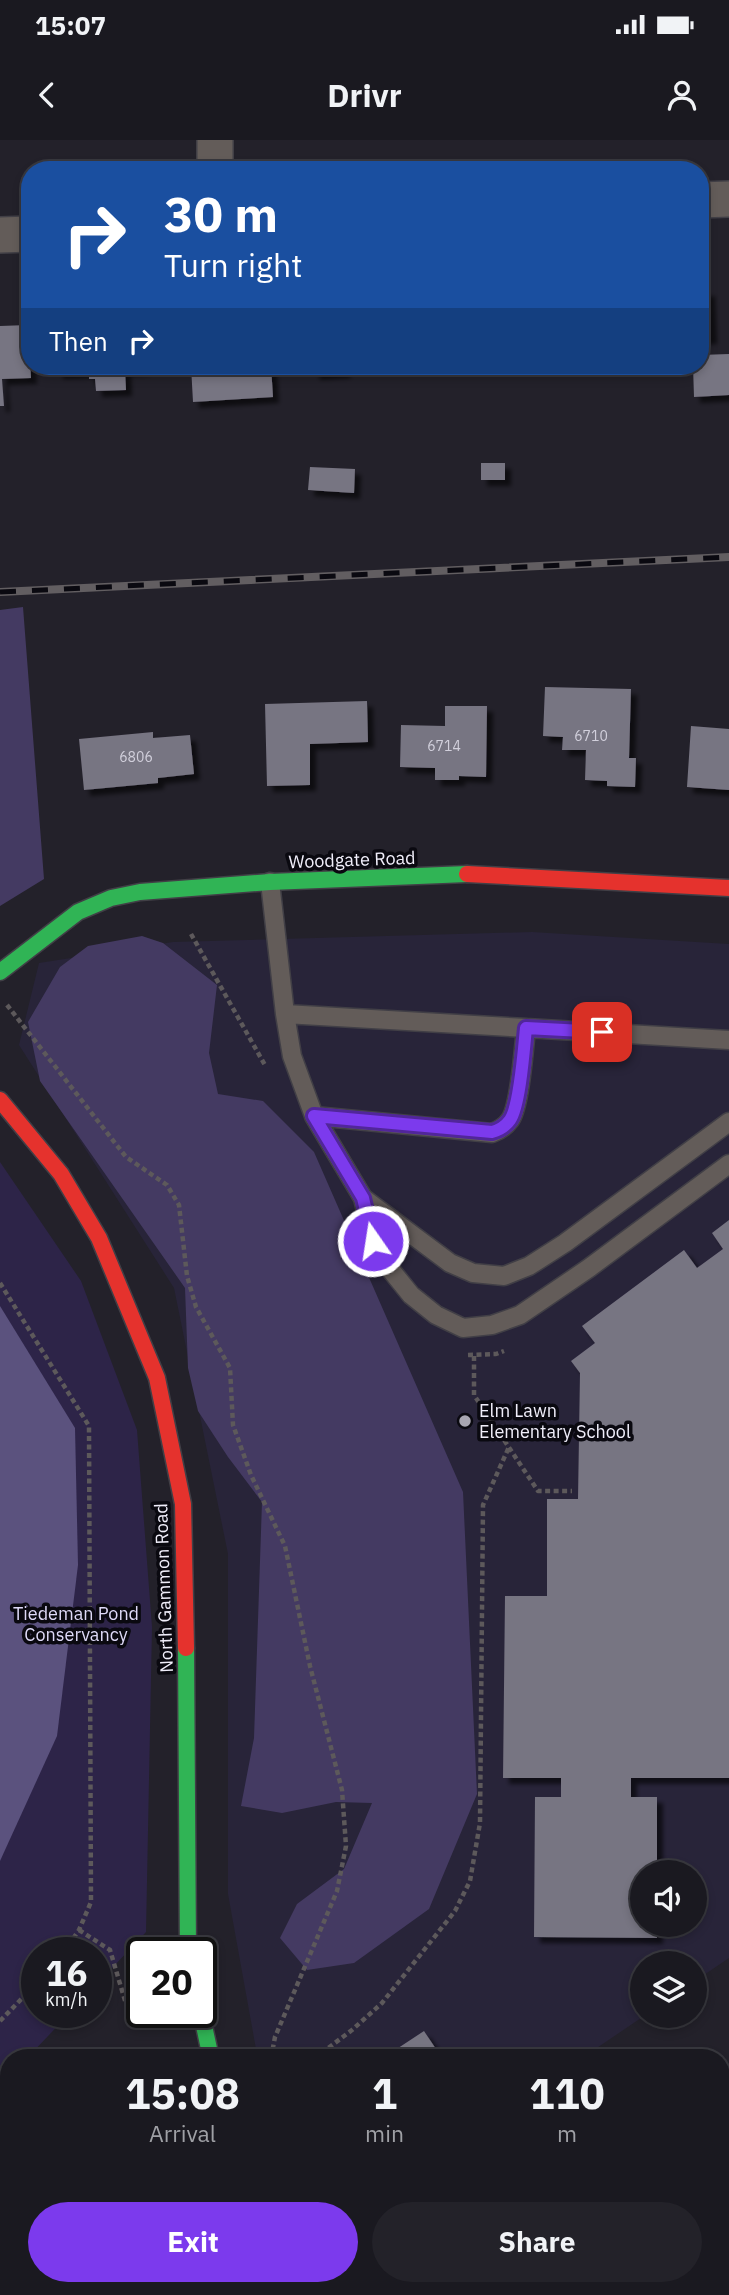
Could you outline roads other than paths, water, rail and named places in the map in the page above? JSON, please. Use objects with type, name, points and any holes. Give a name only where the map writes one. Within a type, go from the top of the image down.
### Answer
[{"type":"main road","name":"Woodgate Road","points":[[0,972],[78,912],[111,898],[141,891],[270,882],[477,874],[729,888]]},
{"type":"main road","name":"North Gammon Road","points":[[0,1100],[61,1174],[99,1238],[157,1378],[183,1504],[187,1633],[188,1937]]},
{"type":"main road","points":[[203,2028],[205,2049]]},
{"type":"street","points":[[215,140],[215,161]]},
{"type":"street","points":[[709,200],[729,199]]},
{"type":"street","points":[[0,235],[21,234]]},
{"type":"lane","points":[[270,882],[292,1056],[314,1116],[363,1198],[373,1241],[386,1264],[411,1295],[436,1315],[463,1328],[492,1325],[520,1315],[589,1268],[729,1164]]},
{"type":"lane","points":[[285,1014],[729,1040]]},
{"type":"lane","points":[[314,1116],[492,1132],[503,1128],[512,1118],[520,1082],[526,1028]]},
{"type":"lane","points":[[363,1198],[450,1263],[473,1273],[504,1276],[529,1266],[565,1243],[729,1122]]},
{"type":"railway","points":[[0,592],[729,557]]},
{"type":"place","name":"Elm Lawn Elementary School","points":[[465,1421]]},
{"type":"park label","name":"Tiedeman Pond Conservancy","points":[[76,1624]]}]
